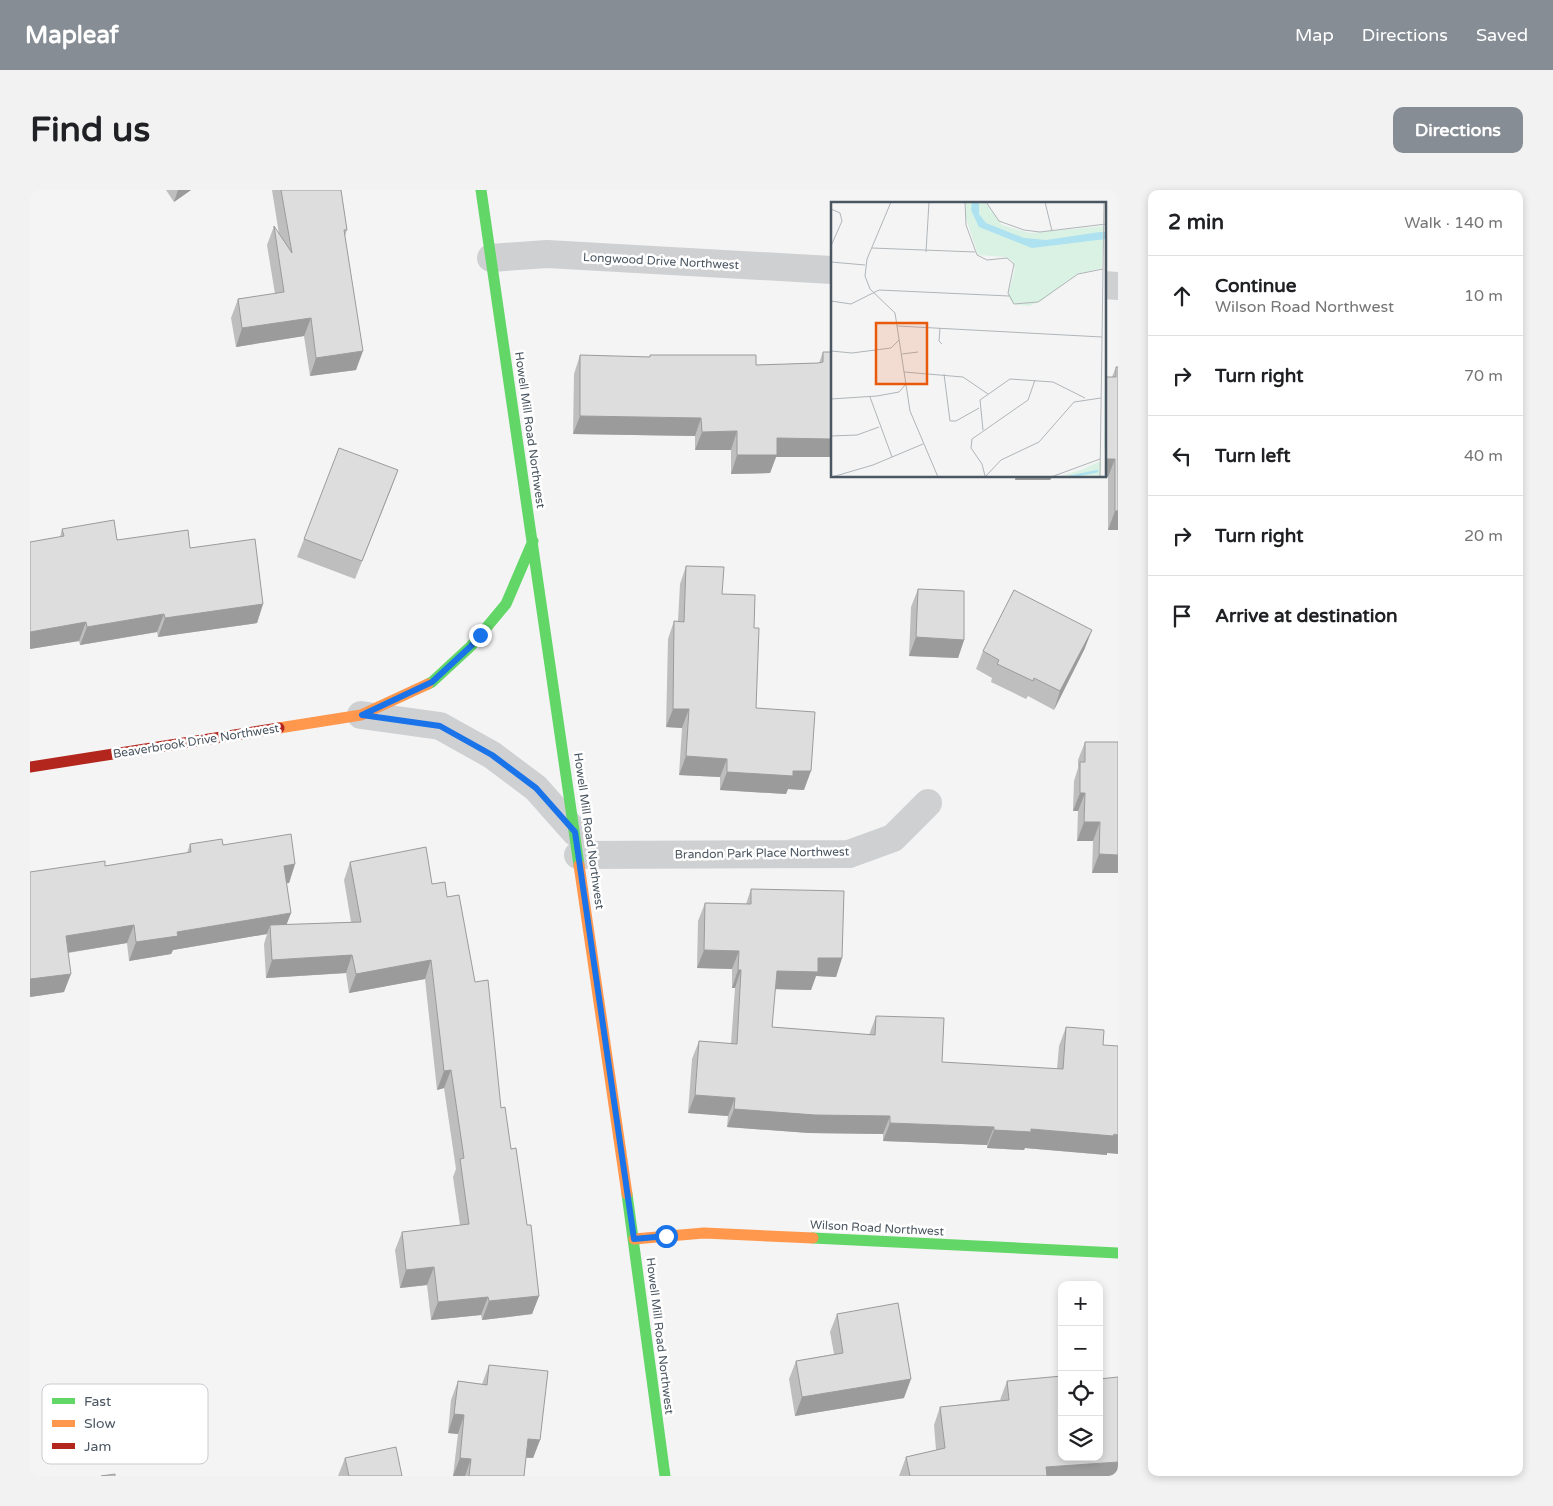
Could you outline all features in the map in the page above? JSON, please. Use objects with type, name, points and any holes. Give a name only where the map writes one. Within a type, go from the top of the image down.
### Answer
[{"type":"main road","name":"Howell Mill Road Northwest","points":[[481,190],[634,1239],[665,1476]]},
{"type":"main road","name":"Beaverbrook Drive Northwest","points":[[30,767],[362,715],[432,682],[471,646],[506,604],[533,541]]},
{"type":"main road","name":"Wilson Road Northwest","points":[[634,1239],[704,1233],[1118,1253]]},
{"type":"street","name":"Longwood Drive Northwest","points":[[491,258],[547,254],[831,270]]},
{"type":"street","name":"Beaverbrook Drive Northwest","points":[[362,715],[440,726],[492,755],[536,788],[577,844]]},
{"type":"street","name":"Brandon Park Place Northwest","points":[[577,844],[848,854],[893,838],[928,803]]},
{"type":"street","points":[[655,1476],[660,1438]]},
{"type":"building","points":[[281,190],[341,190],[347,230],[344,230],[363,351],[316,358],[311,318],[242,328],[238,299],[284,292],[274,226],[292,253]]},
{"type":"building","points":[[823,352],[831,352],[831,439],[777,438],[777,455],[737,455],[737,431],[702,432],[701,418],[580,416],[580,355],[650,357],[650,355],[756,355],[756,365],[823,362]]},
{"type":"building","points":[[1116,367],[1118,367],[1118,511],[1115,511],[1115,459],[1106,459],[1106,377],[1116,377]]},
{"type":"building","points":[[339,448],[398,470],[362,561],[304,539]]},
{"type":"building","points":[[114,520],[117,540],[188,530],[190,548],[255,539],[263,604],[165,618],[164,614],[87,627],[86,622],[30,632],[30,542],[64,536],[62,529]]},
{"type":"building","points":[[686,566],[724,567],[722,594],[755,595],[754,628],[759,628],[756,708],[815,712],[811,771],[793,771],[793,776],[727,772],[727,759],[686,756],[689,709],[673,709],[674,621],[684,622]]},
{"type":"building","points":[[918,589],[964,591],[964,640],[916,637]]},
{"type":"building","points":[[1014,590],[1092,630],[1060,691],[1034,678],[1033,681],[997,664],[999,660],[983,651]]},
{"type":"building","points":[[1085,742],[1118,742],[1118,855],[1099,854],[1100,822],[1084,822],[1085,793],[1080,793],[1080,762],[1085,762]]},
{"type":"building","points":[[291,834],[295,864],[284,866],[291,913],[177,932],[178,936],[136,942],[134,925],[66,936],[71,974],[30,979],[30,872],[105,861],[105,866],[191,852],[190,844],[222,839],[223,845]]},
{"type":"building","points":[[426,847],[432,884],[445,882],[447,897],[459,895],[475,982],[488,980],[501,1108],[505,1107],[511,1149],[516,1148],[527,1225],[531,1225],[539,1296],[489,1301],[488,1297],[438,1302],[434,1267],[406,1270],[402,1232],[469,1224],[460,1159],[464,1158],[451,1070],[444,1071],[431,960],[356,974],[352,955],[272,960],[270,925],[361,922],[350,862]]},
{"type":"building","points":[[751,889],[844,891],[842,958],[818,958],[818,972],[777,971],[772,1027],[875,1035],[876,1016],[944,1018],[942,1062],[1063,1069],[1066,1027],[1104,1030],[1103,1045],[1118,1046],[1118,1135],[1031,1129],[1031,1132],[994,1130],[994,1127],[890,1123],[890,1116],[815,1115],[734,1109],[735,1098],[695,1095],[699,1041],[737,1044],[741,970],[738,970],[739,951],[704,950],[705,903],[751,904]]},
{"type":"building","points":[[898,1303],[911,1379],[802,1397],[796,1361],[843,1353],[837,1314]]},
{"type":"building","points":[[489,1365],[548,1371],[540,1440],[528,1439],[524,1476],[469,1476],[471,1459],[460,1458],[464,1415],[454,1414],[458,1381],[487,1385]]},
{"type":"building","points":[[1058,1376],[1058,1461],[1103,1461],[1103,1379],[1118,1377],[1118,1462],[1046,1467],[1047,1476],[910,1476],[906,1457],[945,1448],[940,1407],[1009,1400],[1007,1381]]},
{"type":"building","points":[[396,1447],[402,1476],[349,1476],[345,1458]]},
{"type":"traffic: fast","points":[[481,190],[579,865]]},
{"type":"traffic: fast","points":[[428,684],[471,646],[506,604],[533,541]]},
{"type":"traffic: fast","points":[[627,1194],[665,1476]]},
{"type":"traffic: fast","points":[[813,1238],[1118,1253]]},
{"type":"traffic: slow","points":[[279,728],[361,715],[428,684]]},
{"type":"traffic: slow","points":[[579,865],[627,1194]]},
{"type":"traffic: slow","points":[[634,1239],[704,1233],[813,1238]]},
{"type":"traffic: jam","points":[[30,767],[279,728]]},
{"type":"route","points":[[480,635],[471,646],[432,682],[362,715],[440,726],[492,755],[536,788],[575,832],[634,1239],[666,1236]]}]
